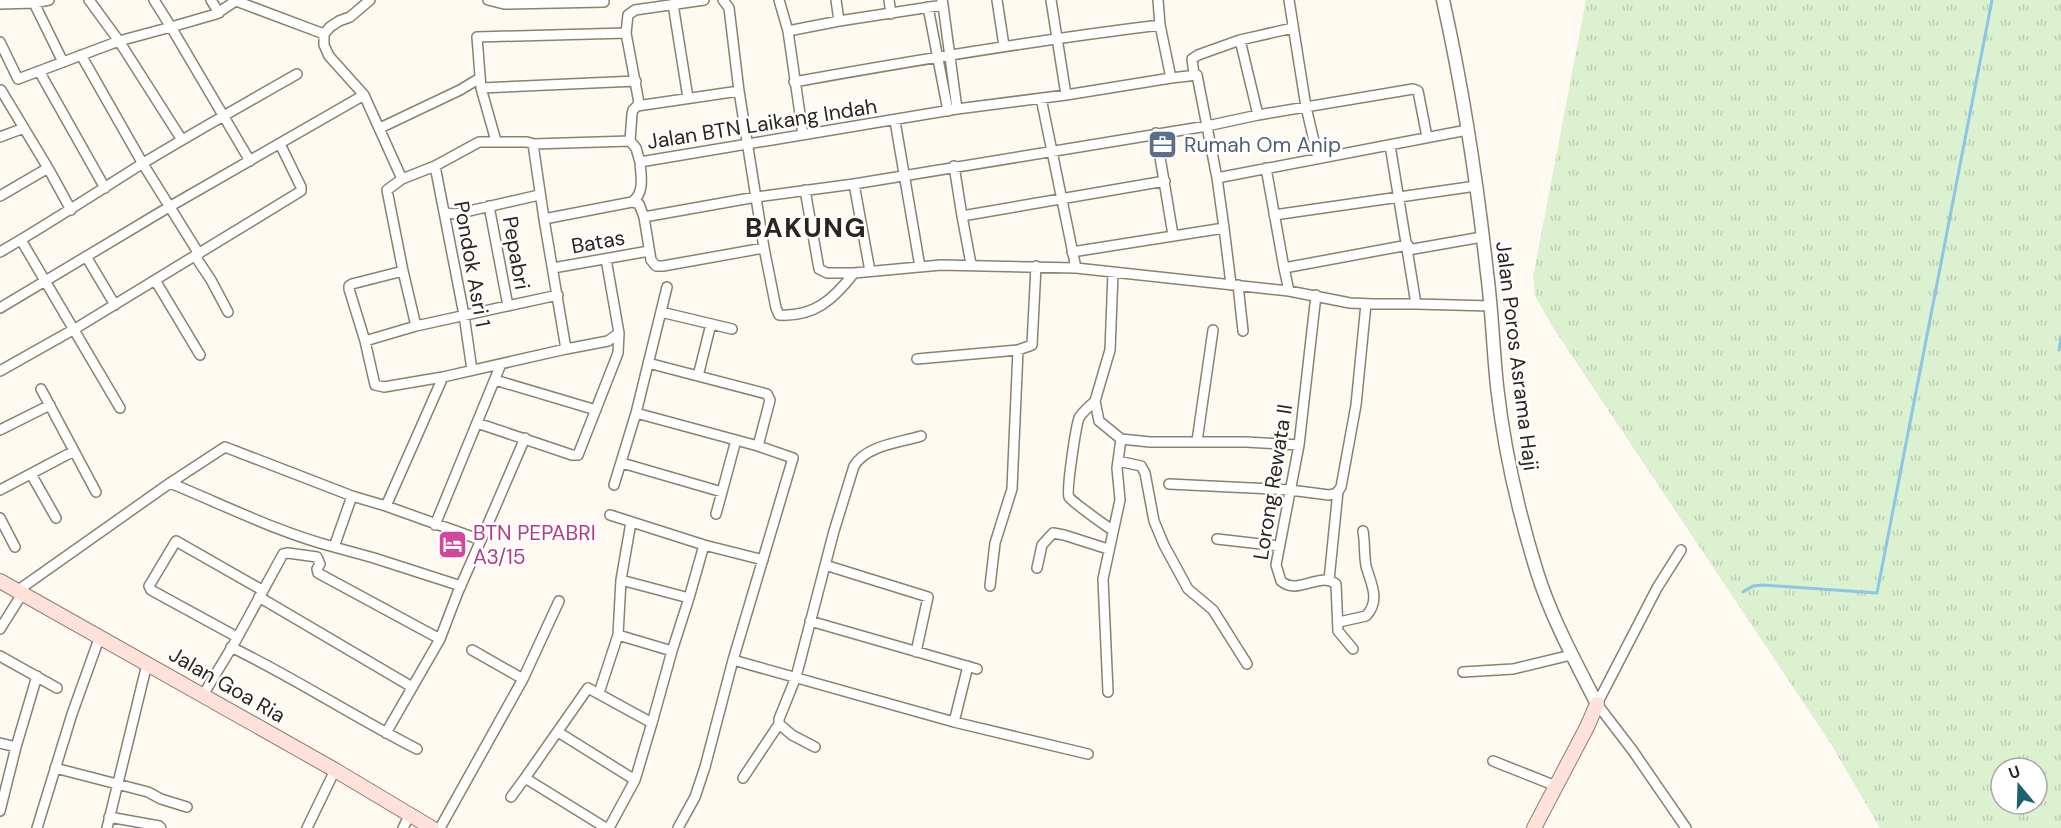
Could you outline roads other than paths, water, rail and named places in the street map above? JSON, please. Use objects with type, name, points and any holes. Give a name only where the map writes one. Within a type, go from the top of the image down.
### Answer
[{"type":"main road","name":"Jalan Goa Ria","points":[[0,581],[335,770],[432,828]]},
{"type":"main road","points":[[1534,828],[1597,704]]},
{"type":"street","points":[[0,3],[34,3],[49,0]]},
{"type":"street","points":[[89,0],[119,41],[182,140]]},
{"type":"street","points":[[154,0],[250,161]]},
{"type":"street","points":[[211,0],[219,13]]},
{"type":"street","points":[[370,0],[350,17],[334,24],[324,34],[324,45],[328,56],[364,95],[402,179]]},
{"type":"street","points":[[488,0],[504,4],[540,1],[604,2]]},
{"type":"street","points":[[640,162],[636,148],[630,141],[632,114],[639,103],[626,33],[628,15],[630,12],[704,0]]},
{"type":"street","points":[[723,0],[729,9],[747,145],[764,248],[779,315],[815,310],[841,291],[854,273]]},
{"type":"street","points":[[778,0],[788,31],[803,135]]},
{"type":"street","points":[[836,0],[839,21]]},
{"type":"street","points":[[889,0],[891,14]]},
{"type":"street","points":[[997,0],[1004,46]]},
{"type":"street","points":[[1051,0],[1066,95]]},
{"type":"street","points":[[1158,0],[1160,25],[1171,78]]},
{"type":"street","points":[[1289,0],[1306,107],[1318,158]]},
{"type":"street","name":"Jalan Poros Asrama Haji","points":[[1443,0],[1455,56],[1476,186],[1500,404],[1513,483],[1536,570],[1571,655],[1597,704]]},
{"type":"street","points":[[71,210],[1,90],[18,79],[119,41],[219,13],[237,1],[324,34]]},
{"type":"street","points":[[788,31],[891,14],[943,2],[950,54],[953,110]]},
{"type":"street","points":[[34,3],[63,62]]},
{"type":"street","points":[[674,4],[688,98]]},
{"type":"street","points":[[928,7],[936,56],[953,110]]},
{"type":"street","points":[[794,82],[936,56],[1058,37],[1160,25]]},
{"type":"street","points":[[1243,331],[1217,178],[1192,59],[1240,40],[1293,28]]},
{"type":"street","points":[[496,141],[481,83],[477,37],[626,33]]},
{"type":"street","points":[[1240,40],[1258,114]]},
{"type":"street","points":[[0,42],[18,79]]},
{"type":"street","points":[[81,55],[228,312]]},
{"type":"street","points":[[39,71],[105,188]]},
{"type":"street","points":[[0,252],[182,140],[297,74]]},
{"type":"street","name":"Jalan BTN Laikang Indah","points":[[632,202],[637,198],[642,186],[640,162],[953,110],[1066,95],[1194,74]]},
{"type":"street","points":[[380,128],[460,90],[481,83],[636,81]]},
{"type":"street","points":[[644,217],[756,197],[854,184],[1207,126],[1258,114],[1416,89],[1427,138]]},
{"type":"street","points":[[637,106],[739,91]]},
{"type":"street","points":[[0,308],[169,207],[364,95]]},
{"type":"street","points":[[1041,98],[1076,268]]},
{"type":"street","points":[[895,121],[920,267]]},
{"type":"street","points":[[0,137],[24,128]]},
{"type":"street","points":[[1217,178],[1467,130]]},
{"type":"street","points":[[1156,134],[1173,235]]},
{"type":"street","points":[[416,326],[387,190],[402,179],[435,166],[479,142],[533,144],[630,141]]},
{"type":"street","points":[[0,371],[75,329],[301,191],[302,187],[280,144]]},
{"type":"street","points":[[533,144],[539,195],[566,349]]},
{"type":"street","points":[[1390,146],[1416,304]]},
{"type":"street","name":"Pondok Asri 1","points":[[435,166],[464,315],[472,370]]},
{"type":"street","points":[[954,166],[971,264]]},
{"type":"street","points":[[0,196],[48,168]]},
{"type":"street","points":[[1266,168],[1289,291]]},
{"type":"street","points":[[962,216],[1165,182]]},
{"type":"street","points":[[854,184],[870,271]]},
{"type":"street","points":[[1274,215],[1476,186]]},
{"type":"street","points":[[805,190],[819,268],[827,273],[971,264],[1076,268],[1289,291],[1350,303],[1491,306]]},
{"type":"street","points":[[445,213],[456,214],[539,195]]},
{"type":"street","points":[[544,219],[632,202],[639,204],[644,217],[653,263],[660,266],[764,248]]},
{"type":"street","name":"Pepabri","points":[[489,206],[508,306]]},
{"type":"street","points":[[1072,252],[1224,228]]},
{"type":"street","points":[[1284,268],[1482,237]]},
{"type":"street","points":[[21,240],[120,408]]},
{"type":"street","name":"Batas","points":[[553,268],[649,251]]},
{"type":"street","points":[[87,258],[115,305]]},
{"type":"street","points":[[477,423],[572,455],[578,455],[618,353],[619,333],[606,259]]},
{"type":"street","points":[[917,359],[1018,350],[1033,344],[1036,267]]},
{"type":"street","points":[[403,271],[349,286],[375,384],[378,386],[384,387],[443,377],[608,341],[619,333]]},
{"type":"street","points":[[1113,273],[1110,350],[1095,401],[1079,418],[1067,489],[1072,502],[1113,530]]},
{"type":"street","points":[[155,280],[200,355]]},
{"type":"street","points":[[614,484],[636,413],[667,287]]},
{"type":"street","points":[[365,341],[416,326],[558,295]]},
{"type":"street","name":"Lorong Rewata II","points":[[1316,295],[1299,445],[1276,566],[1278,577],[1284,585],[1300,586],[1329,580]]},
{"type":"street","points":[[1353,649],[1340,635],[1336,584],[1329,580],[1338,492],[1356,405],[1366,304]]},
{"type":"street","points":[[661,312],[732,329]]},
{"type":"street","points":[[698,376],[711,324]]},
{"type":"street","points":[[1197,441],[1213,330]]},
{"type":"street","points":[[990,586],[995,543],[1012,489],[1018,350]]},
{"type":"street","points":[[648,363],[767,394],[770,400],[758,446]]},
{"type":"street","points":[[435,525],[501,364]]},
{"type":"street","points":[[386,506],[443,377]]},
{"type":"street","points":[[495,381],[596,410]]},
{"type":"street","points":[[41,389],[96,492]]},
{"type":"street","points":[[1095,401],[1099,421],[1121,439],[1150,442],[1197,441],[1299,445]]},
{"type":"street","points":[[0,430],[50,405]]},
{"type":"street","points":[[636,413],[758,446],[793,458],[733,660],[705,767],[695,796],[678,828]]},
{"type":"street","points":[[743,778],[779,724],[796,677],[825,565],[856,463],[871,451],[921,436]]},
{"type":"street","points":[[386,733],[440,639],[525,438]]},
{"type":"street","points":[[1108,692],[1103,579],[1120,500],[1118,461],[1121,439]]},
{"type":"street","points":[[716,514],[736,440]]},
{"type":"street","points":[[0,629],[19,593],[170,483],[225,447],[352,496],[481,540]]},
{"type":"street","points":[[0,490],[74,451]]},
{"type":"street","points":[[1118,461],[1142,466],[1154,521],[1164,545],[1188,590],[1213,610],[1247,664]]},
{"type":"street","points":[[622,463],[722,492]]},
{"type":"street","points":[[31,474],[56,518]]},
{"type":"street","points":[[170,483],[310,541],[374,558],[461,586]]},
{"type":"street","points":[[1169,484],[1290,490],[1329,495],[1338,492]]},
{"type":"street","points":[[334,547],[352,496]]},
{"type":"street","points":[[610,515],[704,545],[763,560]]},
{"type":"street","points":[[0,518],[15,547]]},
{"type":"street","points":[[599,693],[618,635],[621,580],[631,522]]},
{"type":"street","points":[[1339,622],[1366,616],[1375,602],[1366,565],[1363,531]]},
{"type":"street","points":[[1037,568],[1042,545],[1053,533],[1108,549]]},
{"type":"street","points":[[1217,539],[1279,546]]},
{"type":"street","points":[[237,637],[152,590],[149,586],[176,541],[412,687]]},
{"type":"street","points":[[525,778],[607,828],[635,780],[704,545]]},
{"type":"street","points":[[1681,550],[1657,588],[1597,704],[1633,751],[1686,828]]},
{"type":"street","points":[[202,695],[285,553],[317,557],[320,564],[317,569],[318,573],[440,639]]},
{"type":"street","points":[[825,565],[928,597],[916,652]]},
{"type":"street","points":[[621,580],[689,598]]},
{"type":"street","points":[[440,828],[523,679],[559,601]]},
{"type":"street","points":[[810,621],[972,668],[954,722]]},
{"type":"street","points":[[618,635],[672,651]]},
{"type":"street","points":[[37,828],[100,636]]},
{"type":"street","points":[[231,647],[268,665],[417,749]]},
{"type":"street","points":[[472,650],[523,679]]},
{"type":"street","points":[[1463,672],[1513,669],[1571,655]]},
{"type":"street","points":[[0,656],[57,688]]},
{"type":"street","points":[[733,660],[954,722],[1088,754]]},
{"type":"street","points":[[107,828],[147,664]]},
{"type":"street","points":[[0,811],[37,676]]},
{"type":"street","points":[[511,797],[586,689],[591,688],[610,701],[652,723]]},
{"type":"street","points":[[779,724],[792,735],[815,747]]},
{"type":"street","points":[[558,732],[635,780]]},
{"type":"street","points":[[0,742],[16,747]]},
{"type":"street","points":[[1493,761],[1556,786]]},
{"type":"street","points":[[55,768],[152,793],[161,799],[187,807]]},
{"type":"street","points":[[308,828],[335,770]]},
{"type":"street","points":[[403,828],[410,814]]},
{"type":"street","points":[[109,817],[161,828]]},
{"type":"waterway","points":[[1743,592],[1753,586],[1762,585],[1877,593],[1992,0]]},
{"type":"waterway","points":[[2059,350],[2061,338]]},
{"type":"place","name":"Rumah Om Anip","points":[[1163,145]]},
{"type":"place","name":"BTN PEPABRI A3/15","points":[[452,545]]},
{"type":"district","name":"BAKUNG","points":[[806,227]]}]
